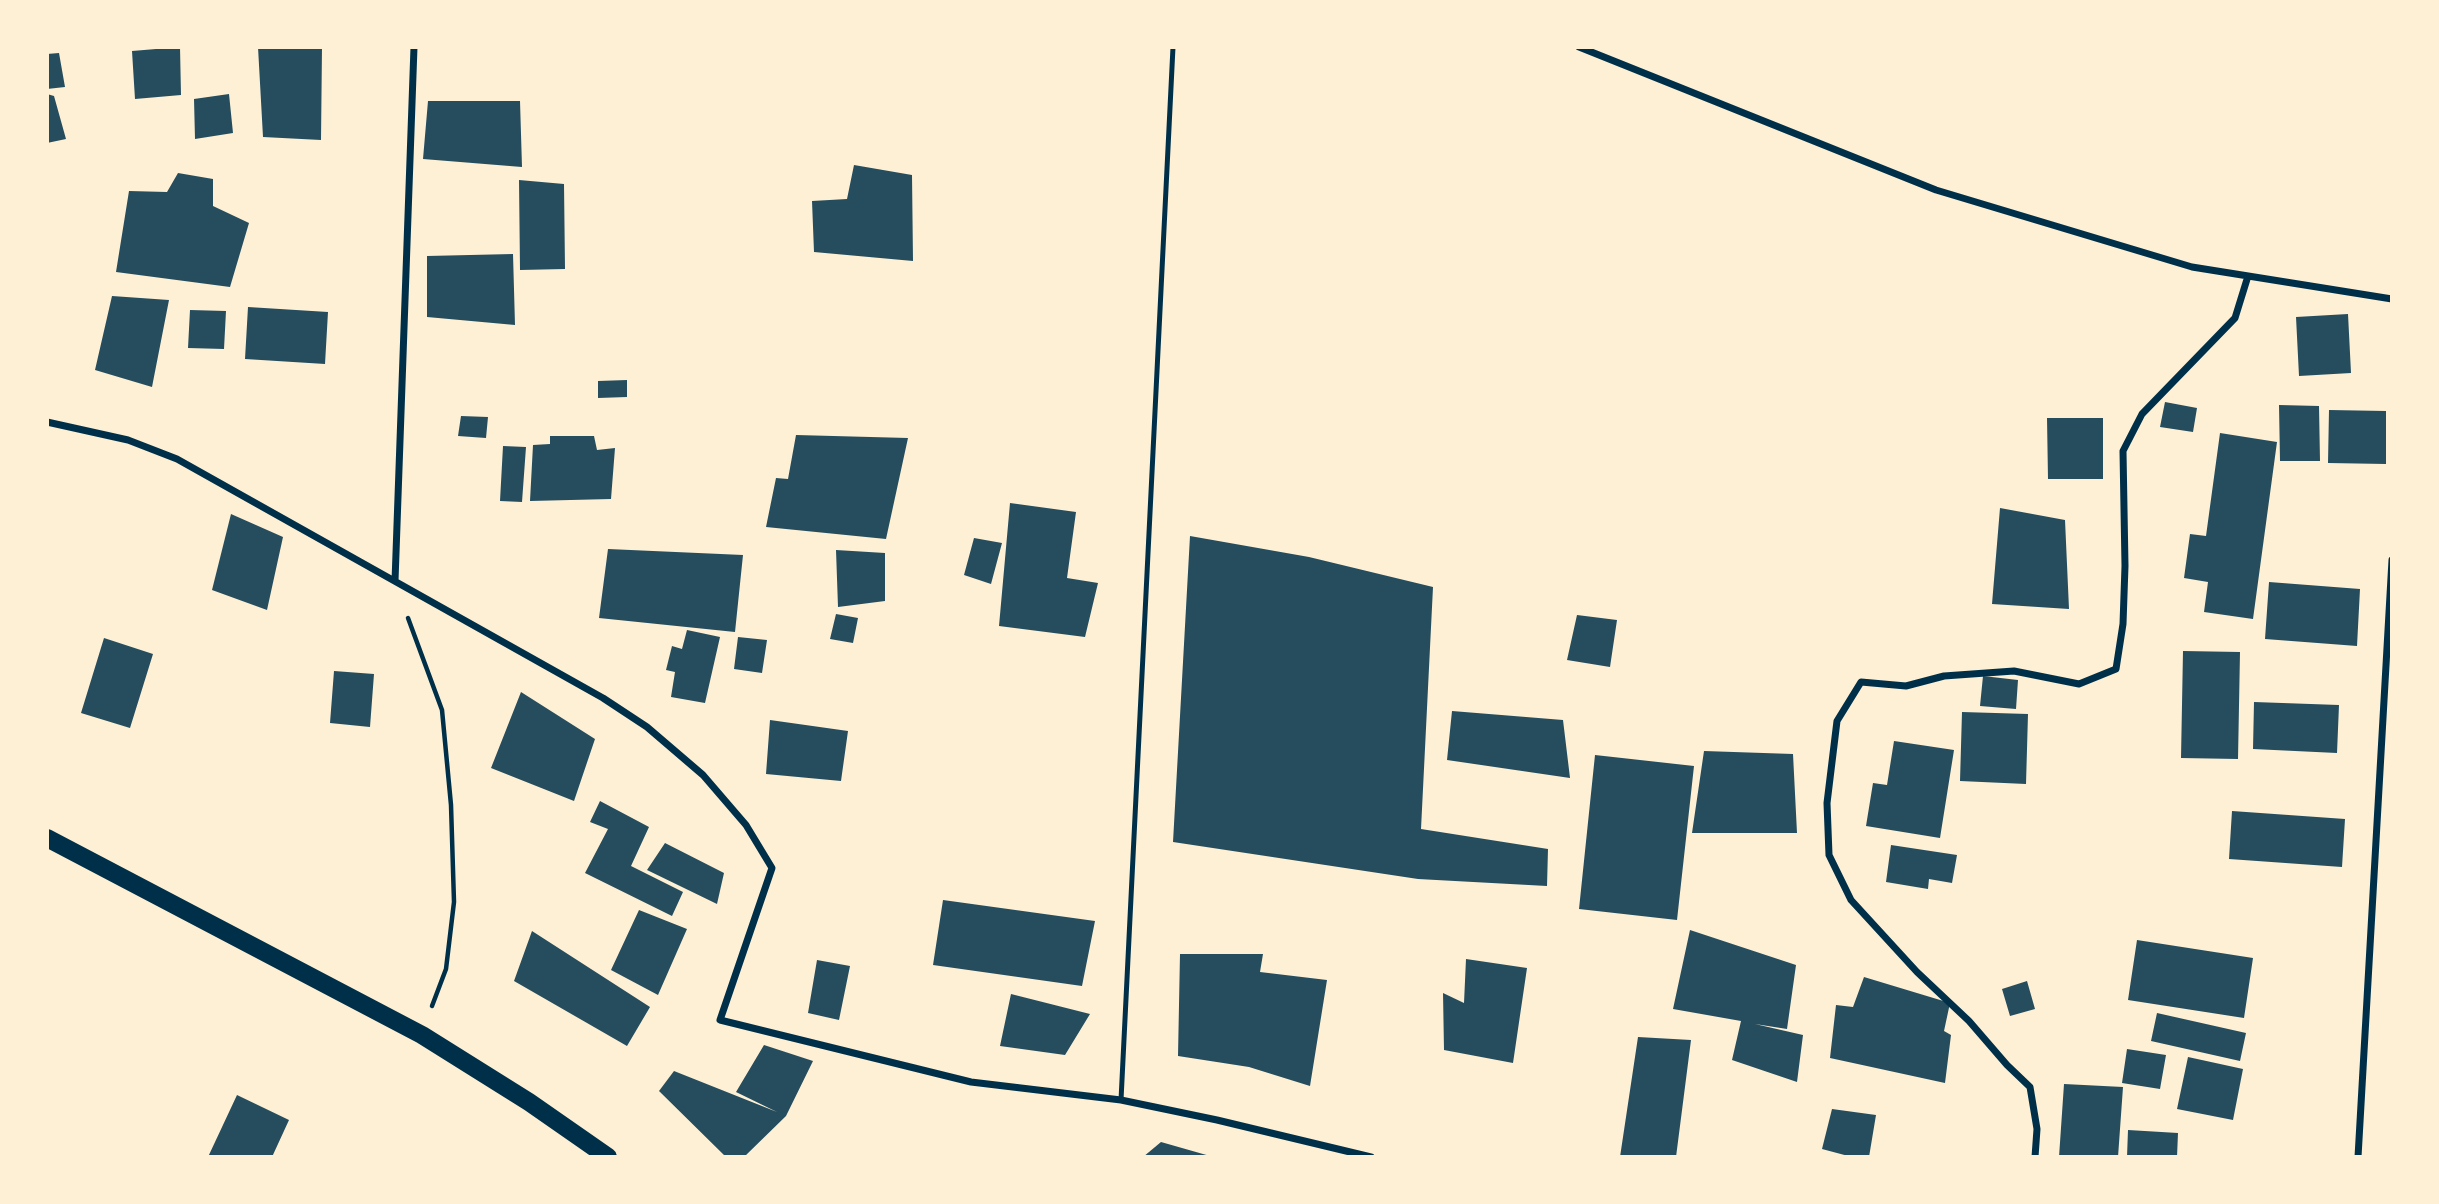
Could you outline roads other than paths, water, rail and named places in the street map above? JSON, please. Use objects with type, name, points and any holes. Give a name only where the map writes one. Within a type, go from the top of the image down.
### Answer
[{"type":"main road","points":[[47,838],[422,1035],[529,1102],[608,1157]]},
{"type":"street","points":[[395,581],[414,47]]},
{"type":"street","points":[[1579,47],[1936,190],[2192,267],[2392,299]]},
{"type":"street","points":[[2035,1157],[2037,1129],[2030,1087],[1969,1021],[1917,972],[1851,900],[1829,855],[1827,803],[1837,721],[1861,682],[1906,686],[1944,676],[2014,671],[2080,684],[2116,669],[2123,624],[2125,566],[2123,451],[2142,414],[2235,318],[2248,276]]},
{"type":"street","points":[[47,422],[128,440],[177,459],[603,698],[647,727],[703,775],[746,825],[772,868],[720,1020],[971,1082],[1121,1101],[1217,1119],[1371,1157]]},
{"type":"street","points":[[2358,1157],[2392,560]]},
{"type":"lane","points":[[1121,1101],[1173,47]]}]
